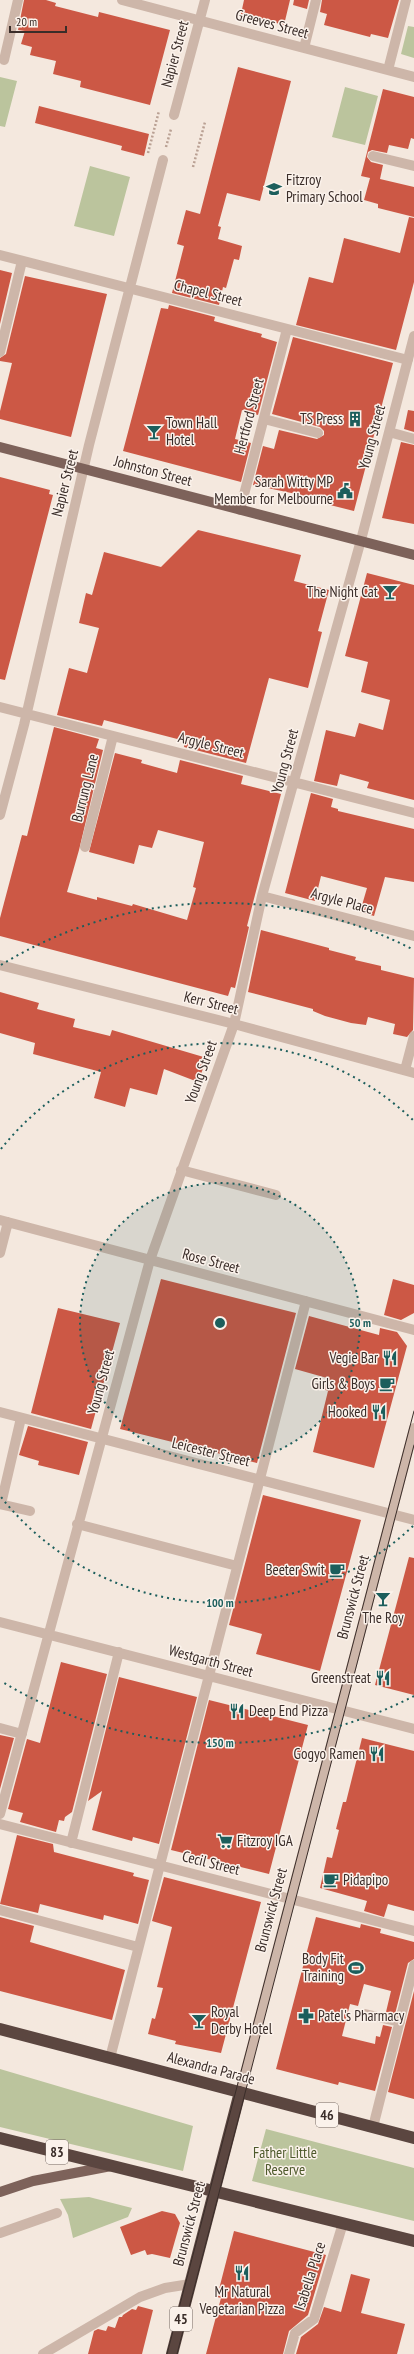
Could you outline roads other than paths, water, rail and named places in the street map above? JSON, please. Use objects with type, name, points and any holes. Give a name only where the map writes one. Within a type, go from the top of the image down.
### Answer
[{"type":"highway","name":"Alexandra Parade","points":[[0,2029],[414,2138]]},
{"type":"highway","name":"Brunswick Street","points":[[172,2354],[240,2092]]},
{"type":"highway","name":"83","points":[[0,2138],[113,2166]]},
{"type":"highway","points":[[113,2166],[215,2190],[414,2241]]},
{"type":"main road","name":"Johnston Street","points":[[0,447],[414,555]]},
{"type":"main road","points":[[0,2192],[48,2178],[113,2166]]},
{"type":"street","points":[[4,60],[18,0]]},
{"type":"street","name":"Greeves Street","points":[[122,0],[414,77]]},
{"type":"street","name":"Napier Street","points":[[174,115],[205,0]]},
{"type":"street","points":[[304,48],[316,0]]},
{"type":"street","points":[[388,70],[406,0]]},
{"type":"street","points":[[373,156],[414,166]]},
{"type":"street","name":"Napier Street","points":[[0,815],[26,714],[84,469],[163,160]]},
{"type":"street","name":"Chapel Street","points":[[0,255],[408,360]]},
{"type":"street","points":[[0,352],[2,337],[22,261]]},
{"type":"street","name":"Hertford Street","points":[[240,510],[287,329]]},
{"type":"street","name":"Young Street","points":[[0,1814],[150,1260],[234,1024],[262,896],[295,782],[414,336]]},
{"type":"street","points":[[264,419],[318,433]]},
{"type":"street","points":[[389,432],[414,439]]},
{"type":"street","name":"Argyle Street","points":[[0,707],[414,813]]},
{"type":"street","name":"Burrung Lane","points":[[85,847],[113,736]]},
{"type":"street","name":"Argyle Place","points":[[262,896],[414,936]]},
{"type":"street","name":"Kerr Street","points":[[0,965],[234,1024],[409,1072]]},
{"type":"street","points":[[409,1072],[414,1036]]},
{"type":"street","points":[[182,1170],[276,1195]]},
{"type":"street","points":[[0,1253],[4,1221]]},
{"type":"street","name":"Rose Street","points":[[4,1221],[414,1330]]},
{"type":"street","points":[[110,2058],[306,1301]]},
{"type":"street","name":"Leicester Street","points":[[0,1412],[414,1520]]},
{"type":"street","points":[[21,1418],[0,1504],[30,1511]]},
{"type":"street","name":"Brunswick Street","points":[[240,2092],[414,1428]]},
{"type":"street","points":[[78,1524],[237,1566]]},
{"type":"street","name":"Westgarth Street","points":[[0,1622],[414,1729]]},
{"type":"street","points":[[71,1843],[119,1652]]},
{"type":"street","points":[[0,1728],[22,1734]]},
{"type":"street","name":"Cecil Street","points":[[0,1824],[414,1931]]},
{"type":"street","points":[[0,1910],[138,1946]]},
{"type":"street","points":[[373,2127],[414,1966]]},
{"type":"street","points":[[365,2014],[400,2022]]},
{"type":"street","points":[[0,2234],[57,2213]]},
{"type":"street","name":"Isabella Place","points":[[289,2354],[295,2333],[314,2319],[343,2223]]},
{"type":"street","points":[[43,2354],[140,2296],[165,2288],[190,2284]]},
{"type":"tram line","points":[[167,2354],[414,1411]]},
{"type":"tram line","points":[[177,2354],[414,1445]]},
{"type":"place","name":"Fitzroy Primary School","points":[[274,189]]},
{"type":"place","name":"TS Press","points":[[355,419]]},
{"type":"place","name":"Town Hall Hotel","points":[[154,432]]},
{"type":"place","name":"Sarah Witty MP Member for Melbourne","points":[[345,491]]},
{"type":"place","name":"The Night Cat","points":[[390,592]]},
{"type":"place","name":"Vegie Bar","points":[[390,1358]]},
{"type":"place","name":"Girls & Boys","points":[[387,1384]]},
{"type":"place","name":"Hooked","points":[[379,1412]]},
{"type":"place","name":"Beeter Swit","points":[[337,1570]]},
{"type":"place","name":"The Roy","points":[[383,1599]]},
{"type":"place","name":"Greenstreat","points":[[383,1678]]},
{"type":"place","name":"Deep End Pizza","points":[[237,1711]]},
{"type":"place","name":"Gogyo Ramen","points":[[377,1754]]},
{"type":"place","name":"Fitzroy IGA","points":[[225,1841]]},
{"type":"place","name":"Pidapipo","points":[[331,1880]]},
{"type":"place","name":"Body Fit Training","points":[[356,1968]]},
{"type":"place","name":"Patel's Pharmacy","points":[[306,2016]]},
{"type":"place","name":"Royal Derby Hotel","points":[[199,2021]]},
{"type":"place","name":"Mr Natural Vegetarian Pizza","points":[[242,2273]]},
{"type":"park label","name":"Father Little Reserve","points":[[285,2162]]}]
